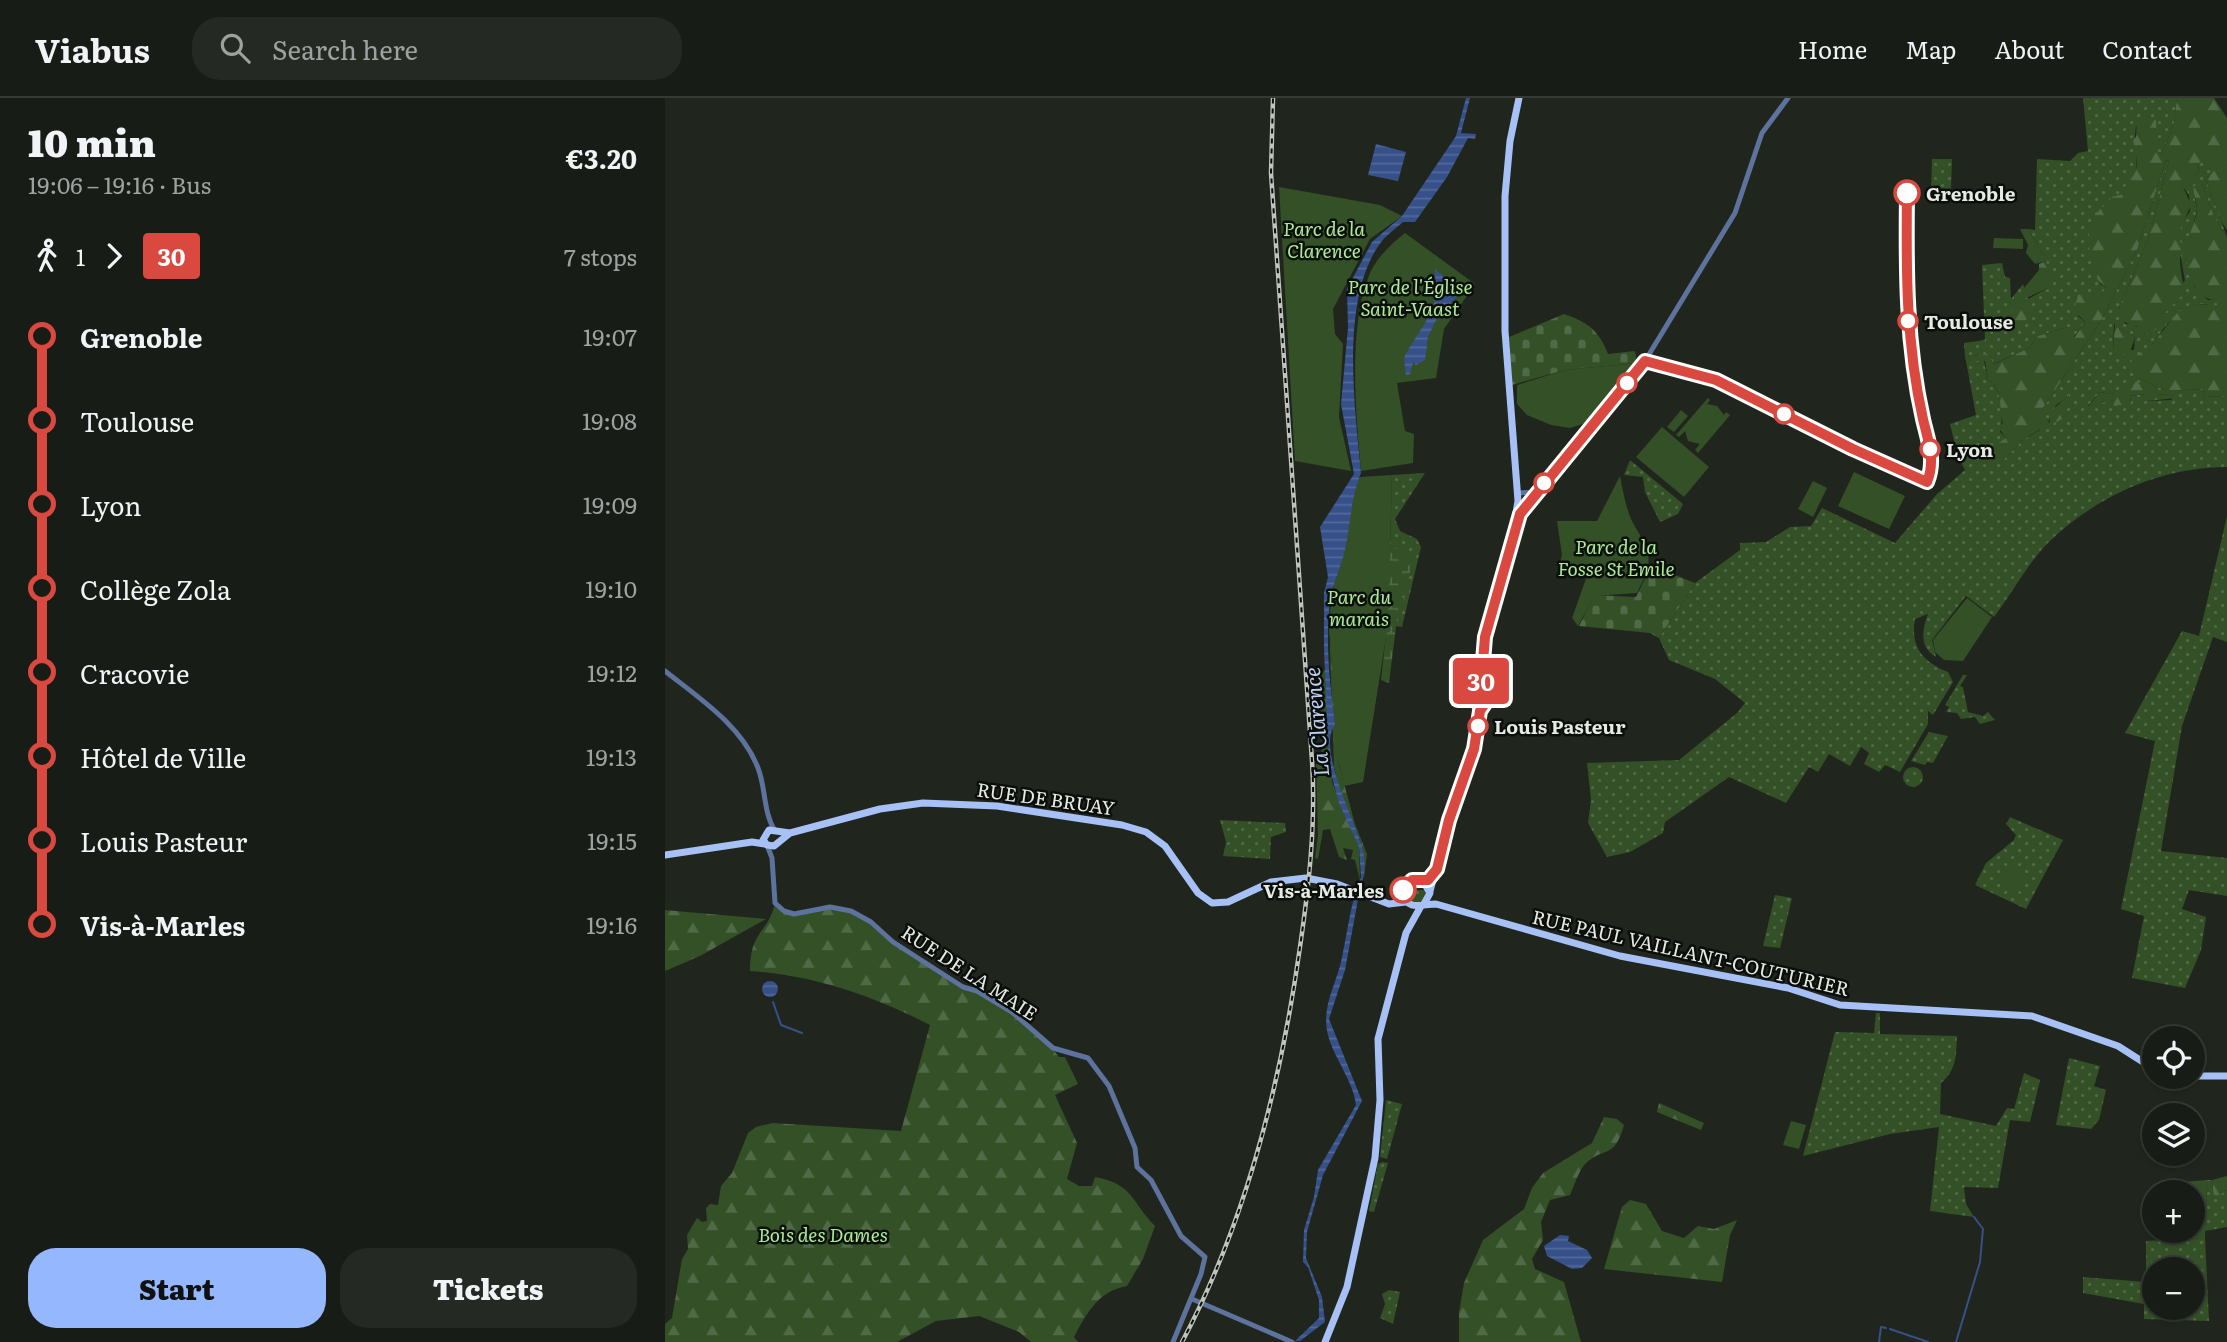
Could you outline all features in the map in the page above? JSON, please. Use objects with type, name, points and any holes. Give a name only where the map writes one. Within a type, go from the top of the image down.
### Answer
[{"type":"main road","points":[[1479,707],[1472,700],[1480,691],[1485,637],[1505,572],[1518,497],[1509,411],[1505,304],[1505,179],[1519,98]]},
{"type":"main road","points":[[1325,1342],[1339,1309],[1352,1266],[1375,1158],[1379,1114],[1378,1039],[1383,1017],[1406,933],[1413,917],[1430,893],[1449,820],[1474,749],[1479,707],[1486,700],[1480,691]]},
{"type":"main road","name":"RUE DE BRUAY","points":[[777,837],[896,806],[950,802],[997,806],[1122,825],[1146,832],[1165,846],[1198,893],[1212,902],[1228,902],[1263,885],[1308,878],[1396,904]]},
{"type":"main road","points":[[665,855],[777,837]]},
{"type":"main road","points":[[766,839],[777,837]]},
{"type":"main road","points":[[1396,904],[1410,881],[1423,881],[1437,871]]},
{"type":"main road","points":[[1423,881],[1436,904]]},
{"type":"main road","points":[[1403,893],[1413,917]]},
{"type":"main road","points":[[1396,904],[1422,905]]},
{"type":"main road","name":"RUE PAUL VAILLANT-COUTURIER","points":[[1422,905],[1436,904],[1620,956],[1788,988],[1840,1005],[2026,1015],[2118,1046],[2142,1061]]},
{"type":"main road","points":[[2205,1076],[2227,1076]]},
{"type":"street","points":[[1515,526],[1538,490],[1645,361],[1735,213],[1762,133],[1788,98]]},
{"type":"street","points":[[1518,497],[1538,490]]},
{"type":"street","points":[[1518,497],[1529,502]]},
{"type":"street","points":[[665,671],[706,704],[749,747],[759,772],[768,817],[777,837],[772,858]]},
{"type":"street","points":[[768,817],[766,839],[772,858]]},
{"type":"street","name":"RUE DE LA MAIE","points":[[772,858],[775,903],[784,911],[794,914],[837,907],[851,911],[871,922],[893,942],[963,986],[977,991],[1012,1012],[1053,1048],[1088,1058],[1112,1094],[1135,1148],[1137,1167],[1151,1180],[1181,1236],[1205,1257],[1192,1298]]},
{"type":"street","points":[[1173,1342],[1192,1298],[1293,1342]]},
{"type":"green space","points":[[2083,98],[2177,98],[2174,123],[2162,153],[2157,153],[2136,126],[2136,171],[2123,194],[2100,284],[2106,287],[2101,296],[2078,316],[2085,322],[2073,338],[2068,327],[2038,336],[2029,348],[1993,364],[1988,354],[1965,357],[1964,343],[1985,340],[1982,265],[2002,263],[2005,277],[2010,278],[2011,299],[2023,284],[2028,299],[2048,288],[2046,261],[2035,264],[2043,254],[2028,229],[2035,230],[2037,159],[2070,161],[2078,153],[2088,151]]},
{"type":"green space","points":[[2177,98],[2214,98],[2227,118],[2227,230],[2221,221],[2206,179],[2217,168],[2201,162],[2198,165],[2199,172],[2182,184],[2191,205],[2178,234],[2181,244],[2183,295],[2164,314],[2164,321],[2152,333],[2140,333],[2135,329],[2137,326],[2121,321],[2119,308],[2149,237],[2169,161],[2166,160],[2137,250],[2101,321],[2043,408],[2044,427],[2024,439],[2001,462],[1988,450],[2006,438],[1998,427],[2003,423],[1996,388],[1988,380],[1985,361],[1966,361],[1965,357],[1988,354],[1994,364],[2029,348],[2038,336],[2068,327],[2074,338],[2085,322],[2074,310],[2078,295],[2091,293],[2101,296],[2106,287],[2095,275],[2092,267],[2089,250],[2090,224],[2095,223],[2094,216],[2112,197],[2123,194],[2135,172],[2137,161],[2133,139],[2136,137],[2137,119],[2156,120],[2157,152],[2162,153],[2174,123]]},
{"type":"green space","points":[[1932,159],[1952,159],[1951,190],[1931,191]]},
{"type":"green space","points":[[2166,160],[2169,161],[2149,237],[2119,308],[2125,324],[2132,323],[2145,334],[2164,321],[2164,314],[2185,280],[2178,230],[2190,211],[2189,195],[2181,184],[2199,172],[2198,165],[2201,161],[2215,165],[2217,169],[2206,179],[2227,237],[2215,219],[2202,184],[2193,188],[2197,209],[2186,259],[2194,286],[2208,300],[2227,300],[2227,306],[2198,304],[2175,317],[2166,325],[2145,356],[2136,377],[2167,391],[2203,389],[2205,397],[2227,396],[2227,467],[2203,468],[2155,478],[2133,486],[2090,509],[2044,547],[1994,617],[1966,596],[1932,640],[1936,657],[1927,648],[1923,638],[1928,614],[1915,619],[1915,638],[1920,652],[1948,672],[1953,682],[1933,715],[1928,711],[1928,724],[1900,772],[1885,765],[1879,772],[1864,764],[1869,753],[1861,747],[1850,766],[1829,754],[1818,772],[1809,767],[1786,803],[1729,777],[1665,822],[1663,833],[1630,852],[1607,857],[1588,823],[1591,800],[1587,763],[1679,760],[1737,713],[1745,703],[1715,679],[1669,660],[1659,638],[1695,583],[1740,550],[1740,543],[1766,542],[1790,527],[1811,526],[1822,508],[1895,543],[1937,494],[1965,470],[1958,457],[1950,424],[1976,415],[1966,361],[1984,361],[1988,380],[1999,396],[2002,411],[2000,432],[2006,438],[2003,442],[2001,462],[2024,439],[2040,430],[2043,408],[2101,321],[2137,250]],"holes":[[[2114,324],[2135,337],[2134,350],[2113,351]],[[2135,382],[2157,395],[2175,394],[2171,400],[2148,401],[2146,394],[2130,396],[2131,402],[2113,400],[2088,406],[2100,392],[2111,394]],[[2069,396],[2064,411],[2048,423],[2056,405]]]},
{"type":"green space","points":[[2196,184],[2202,184],[2215,219],[2227,237],[2227,300],[2207,298],[2193,284],[2189,274],[2186,253],[2197,210],[2193,188]]},
{"type":"green space","name":"Parc de la Clarence","points":[[1279,187],[1380,205],[1402,216],[1370,239],[1333,309],[1335,334],[1343,344],[1339,417],[1351,471],[1295,461]]},
{"type":"green space","points":[[2020,229],[2028,229],[2043,254],[2035,264],[2026,253],[2028,245]]},
{"type":"green space","name":"Parc de l'Église Saint-Vaast","points":[[1405,233],[1475,284],[1444,329],[1436,378],[1397,383],[1405,431],[1414,434],[1413,463],[1361,471],[1355,373],[1362,299],[1374,265]]},
{"type":"green space","points":[[1994,238],[2023,239],[2023,249],[1993,248]]},
{"type":"green space","points":[[2046,261],[2051,274],[2048,288],[2024,299],[2020,293],[2039,270],[2039,264]]},
{"type":"green space","points":[[2018,300],[2023,301],[2024,310],[2035,311],[2037,316],[2013,324],[2011,307]]},
{"type":"green space","points":[[2195,304],[2227,306],[2227,396],[2205,397],[2203,389],[2167,391],[2136,377],[2131,359],[2152,344],[2178,312]]},
{"type":"green space","points":[[1564,314],[1591,328],[1601,339],[1608,354],[1635,351],[1637,363],[1565,370],[1512,385],[1509,337]]},
{"type":"green space","points":[[2115,324],[2135,337],[2129,356],[2113,351]]},
{"type":"green space","points":[[1637,363],[1586,423],[1570,428],[1551,425],[1527,415],[1517,404],[1517,385],[1565,370]]},
{"type":"green space","points":[[2135,381],[2158,392],[2157,395],[2175,394],[2177,398],[2147,401],[2146,394],[2130,396],[2131,403],[2114,406],[2113,400],[2088,407],[2100,392],[2111,394]]},
{"type":"green space","points":[[2069,395],[2064,418],[2050,425],[2050,412]]},
{"type":"green space","points":[[1708,398],[1710,400],[1707,404],[1717,406],[1724,415],[1726,412],[1730,415],[1698,453],[1695,450],[1700,444],[1688,441],[1685,431],[1679,437],[1676,435]]},
{"type":"green space","points":[[1681,410],[1688,416],[1674,432],[1667,427]]},
{"type":"green space","points":[[1662,427],[1709,467],[1684,497],[1636,457]]},
{"type":"green space","points":[[1630,460],[1683,504],[1678,514],[1660,522],[1645,492],[1643,477],[1624,475]]},
{"type":"green space","points":[[1854,472],[1905,496],[1889,529],[1838,506]]},
{"type":"green space","points":[[1425,473],[1395,519],[1400,531],[1417,539],[1421,547],[1402,627],[1388,625],[1392,475]]},
{"type":"green space","name":"Parc du marais","points":[[1392,475],[1388,625],[1363,782],[1344,786],[1337,754],[1329,618],[1334,584],[1346,546],[1354,485],[1360,477]]},
{"type":"green space","name":"Parc de la Fosse St Emile","points":[[1620,476],[1628,512],[1649,557],[1646,572],[1637,593],[1594,596],[1578,626],[1572,618],[1588,573],[1558,571],[1562,555],[1557,521],[1597,521]]},
{"type":"green space","points":[[1813,481],[1827,488],[1813,517],[1798,509]]},
{"type":"green space","points":[[2227,516],[2227,642],[2213,637],[2182,726],[2161,851],[2227,858],[2227,896],[2189,890],[2182,909],[2206,917],[2201,950],[2185,988],[2132,978],[2144,916],[2121,909],[2155,741],[2125,733],[2182,631],[2199,636]]},
{"type":"green space","points":[[1388,547],[1409,551],[1413,558],[1401,614],[1397,619],[1389,683],[1381,680],[1387,625]]},
{"type":"green space","points":[[1665,571],[1695,583],[1659,638],[1650,633],[1579,626],[1594,595],[1636,597],[1648,572]]},
{"type":"green space","points":[[1967,598],[1992,617],[1963,661],[1944,660],[1935,652],[1933,640]]},
{"type":"green space","points":[[1329,618],[1339,765],[1355,824],[1367,854],[1364,877],[1360,840],[1342,799],[1334,767]]},
{"type":"green space","points":[[1325,670],[1332,782],[1359,847],[1360,880],[1355,860],[1351,859],[1353,850],[1343,848],[1347,860],[1339,857],[1330,829],[1323,830],[1318,859],[1315,858],[1318,835],[1316,765],[1321,758],[1322,747],[1317,676]]},
{"type":"green space","points":[[1963,675],[1967,675],[1960,686],[1963,687],[1968,712],[1983,716],[1988,712],[1995,720],[1980,724],[1975,717],[1961,719],[1957,713],[1946,712],[1949,707],[1945,705]]},
{"type":"green space","points":[[1929,732],[1948,736],[1933,763],[1927,762],[1925,765],[1911,761]]},
{"type":"green space","points":[[1913,767],[1920,770],[1923,777],[1920,784],[1913,787],[1906,784],[1903,777],[1906,770]]},
{"type":"green space","points":[[2010,817],[2063,840],[2026,909],[1975,885],[1986,863],[2014,840],[2016,835],[2006,824]]},
{"type":"green space","points":[[1220,820],[1285,823],[1286,832],[1271,837],[1270,859],[1223,856],[1226,842]]},
{"type":"green space","points":[[2004,865],[2026,878],[2018,893],[1996,880]]},
{"type":"green space","points":[[1420,882],[1417,890],[1427,890],[1422,902],[1416,903],[1407,899],[1406,889]]},
{"type":"green space","points":[[1775,895],[1792,898],[1780,948],[1763,946]]},
{"type":"green space","name":"Bois des Dames","points":[[775,903],[794,912],[829,907],[851,911],[963,986],[1003,1006],[1040,1035],[1059,1057],[1065,1057],[1078,1084],[1055,1095],[1077,1143],[1067,1179],[1079,1186],[1092,1186],[1095,1177],[1117,1184],[1131,1195],[1155,1226],[1143,1259],[1127,1286],[1108,1293],[1095,1304],[1074,1337],[1078,1342],[1031,1342],[1019,1332],[979,1316],[936,1321],[897,1342],[665,1342],[665,1324],[672,1318],[682,1259],[688,1249],[687,1235],[697,1218],[702,1222],[707,1221],[706,1208],[710,1204],[718,1205],[721,1186],[732,1173],[748,1133],[756,1127],[773,1123],[901,1131],[930,1025],[865,996],[820,982],[750,971],[753,947]]},
{"type":"green space","points":[[665,910],[766,919],[700,956],[665,971]]},
{"type":"green space","points":[[1876,1013],[1880,1013],[1880,1034],[1957,1036],[1953,1067],[1941,1083],[1940,1114],[1996,1126],[2007,1108],[2014,1109],[2024,1073],[2040,1080],[2030,1122],[2010,1120],[1998,1188],[1964,1187],[1966,1204],[1974,1217],[1930,1211],[1939,1127],[1890,1134],[1803,1156],[1835,1032],[1874,1033]]},
{"type":"green space","points":[[2069,1058],[2100,1066],[2094,1086],[2106,1090],[2099,1120],[2091,1129],[2056,1125]]},
{"type":"green space","points":[[1386,1100],[1402,1104],[1387,1159],[1380,1157]]},
{"type":"green space","points":[[1659,1103],[1704,1123],[1701,1130],[1657,1112]]},
{"type":"green space","points":[[1604,1117],[1617,1119],[1624,1125],[1617,1143],[1586,1163],[1570,1195],[1550,1200],[1541,1222],[1543,1240],[1532,1259],[1535,1269],[1564,1282],[1581,1342],[1459,1342],[1459,1312],[1464,1283],[1483,1240],[1524,1209],[1532,1188],[1543,1173],[1592,1143]]},
{"type":"green space","points":[[1791,1121],[1806,1125],[1799,1149],[1783,1145]]},
{"type":"green space","points":[[1388,1163],[1374,1212],[1369,1211],[1378,1164]]},
{"type":"green space","points":[[2227,1176],[2227,1190],[2214,1199],[2212,1180]]},
{"type":"green space","points":[[2205,1180],[2207,1180],[2205,1238]]},
{"type":"green space","points":[[2207,1180],[2212,1180],[2214,1198],[2227,1190],[2227,1227],[2205,1231]]},
{"type":"green space","points":[[1630,1200],[1646,1204],[1662,1231],[1684,1238],[1698,1226],[1714,1229],[1737,1220],[1730,1235],[1722,1282],[1604,1269],[1622,1207]]},
{"type":"green space","points":[[2205,1238],[2209,1321],[2176,1320],[2205,1320],[2205,1257],[2146,1257],[2146,1243],[2205,1243]]},
{"type":"green space","points":[[2083,1277],[2142,1282],[2142,1304],[2083,1293]]},
{"type":"green space","points":[[1389,1290],[1400,1292],[1393,1324],[1380,1318],[1385,1304],[1382,1294]]},
{"type":"water","points":[[1466,98],[1470,98],[1461,133],[1476,134],[1475,139],[1468,138],[1447,177],[1415,222],[1403,222],[1379,245],[1367,268],[1359,295],[1353,356],[1361,473],[1353,500],[1344,553],[1331,595],[1328,648],[1335,725],[1330,749],[1338,782],[1363,853],[1365,865],[1360,889],[1356,888],[1361,877],[1359,847],[1339,803],[1329,766],[1324,649],[1324,593],[1328,577],[1320,527],[1354,474],[1341,404],[1348,328],[1347,289],[1372,242],[1402,216],[1456,136]]},
{"type":"water","points":[[1376,144],[1406,152],[1398,181],[1368,175]]},
{"type":"water","points":[[1435,269],[1461,291],[1435,322],[1428,337],[1425,360],[1416,365],[1413,362],[1410,374],[1406,375],[1404,358],[1434,305],[1437,289]]},
{"type":"water","points":[[1355,893],[1359,894],[1345,970],[1329,1019],[1362,1101],[1323,1175],[1307,1232],[1306,1258],[1322,1297],[1325,1322],[1300,1341],[1295,1341],[1319,1318],[1319,1300],[1308,1267],[1303,1262],[1304,1230],[1314,1197],[1318,1170],[1356,1105],[1326,1025]]},
{"type":"water","points":[[770,981],[776,983],[776,995],[770,997],[764,995],[762,989],[764,983]]},
{"type":"water","points":[[1560,1235],[1569,1236],[1568,1241],[1587,1250],[1592,1258],[1582,1268],[1572,1269],[1547,1256],[1544,1246]]},
{"type":"waterway","points":[[773,1002],[781,1025],[802,1033]]},
{"type":"waterway","points":[[1956,1342],[1980,1262],[1983,1229],[1974,1217]]},
{"type":"waterway","points":[[1879,1342],[1881,1327],[1886,1328]]},
{"type":"waterway","points":[[1890,1329],[1928,1342]]},
{"type":"railway","points":[[1182,1342],[1225,1248],[1258,1149],[1283,1049],[1311,854],[1312,761],[1271,173],[1273,98]]},
{"type":"bus line","name":"30","points":[[1403,890],[1412,880],[1428,880],[1437,871],[1449,820],[1474,749],[1480,711],[1486,702],[1481,685],[1483,648],[1520,514],[1645,361],[1710,377],[1853,449],[1927,482],[1933,463],[1915,383],[1906,304],[1907,193]]},
{"type":"place","name":"Grenoble","points":[[1907,193]]},
{"type":"place","name":"Toulouse","points":[[1908,321]]},
{"type":"place","name":"Lyon","points":[[1930,449]]},
{"type":"place","name":"Louis Pasteur","points":[[1478,726]]},
{"type":"place","name":"Vis-à-Marles","points":[[1403,890]]},
{"type":"water label","name":"La Clarence","points":[[1315,722]]}]
